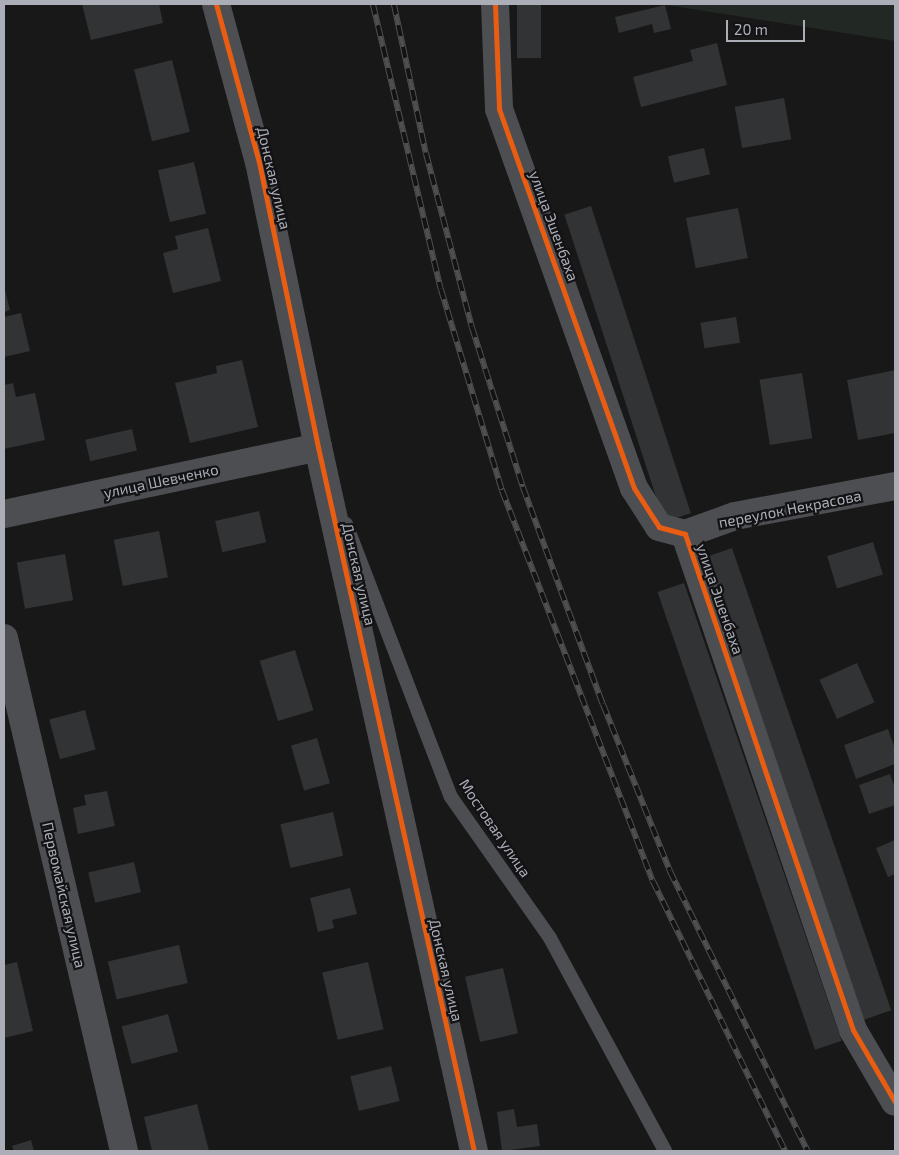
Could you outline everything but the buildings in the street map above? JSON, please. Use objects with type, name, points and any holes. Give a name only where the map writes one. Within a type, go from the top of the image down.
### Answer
[{"type":"street","name":"Донская улица","points":[[216,4],[259,162],[318,447],[474,1151]]},
{"type":"street","name":"улица Эшенбаха","points":[[495,4],[499,110],[634,488],[659,527],[684,534],[853,1030],[895,1102]]},
{"type":"street","name":"улица Шевченко","points":[[4,514],[318,447]]},
{"type":"street","name":"переулок Некрасова","points":[[684,534],[735,516],[895,486]]},
{"type":"street","name":"Первомайская улица","points":[[4,638],[124,1151]]},
{"type":"lane","name":"Мостовая улица","points":[[318,447],[450,797],[550,938],[665,1151]]},
{"type":"shaded area","points":[[660,4],[895,4],[895,41]]},
{"type":"railway","points":[[373,4],[441,289],[502,490],[653,881],[785,1151]]},
{"type":"railway","points":[[394,4],[426,153],[472,327],[523,487],[603,704],[670,871],[808,1151]]},
{"type":"cycle path","points":[[216,4],[259,162],[318,447],[474,1151]]},
{"type":"cycle path","points":[[495,4],[499,109],[634,488],[659,527],[685,534],[853,1030],[895,1102]]}]
